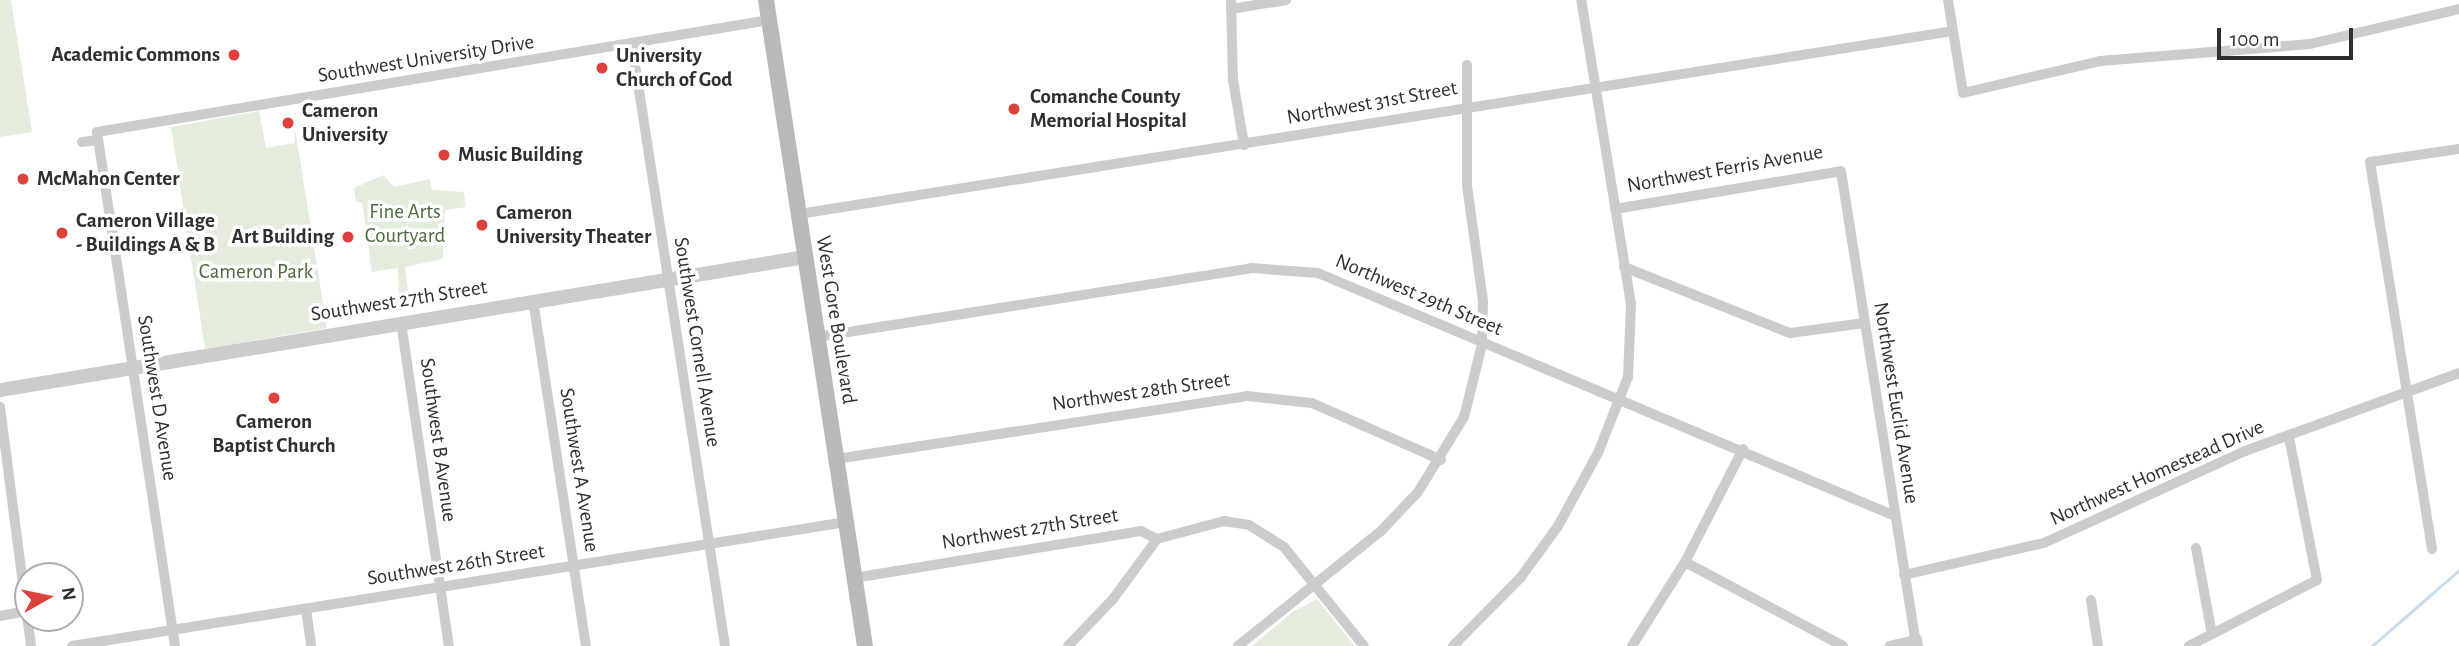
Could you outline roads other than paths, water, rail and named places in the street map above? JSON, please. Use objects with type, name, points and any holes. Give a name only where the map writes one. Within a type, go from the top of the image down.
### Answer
[{"type":"main road","name":"West Gore Boulevard","points":[[766,0],[865,646]]},
{"type":"street","points":[[1244,145],[1233,80],[1231,5],[1286,0]]},
{"type":"street","points":[[1453,646],[1521,577],[1558,526],[1623,397],[1633,332],[1581,0]]},
{"type":"street","points":[[1948,0],[1963,93],[2100,61],[2310,44],[2459,9]]},
{"type":"street","name":"Southwest University Drive","points":[[98,139],[97,132],[632,45],[769,20]]},
{"type":"street","name":"Northwest 31st Street","points":[[799,214],[1953,31]]},
{"type":"street","name":"Southwest Cornell Avenue","points":[[632,45],[725,646]]},
{"type":"street","points":[[1238,646],[1380,532],[1441,460],[1464,417],[1482,344],[1483,301],[1467,186],[1467,65]]},
{"type":"street","points":[[82,142],[98,139]]},
{"type":"street","name":"Southwest D Avenue","points":[[98,139],[175,646]]},
{"type":"street","points":[[2432,549],[2410,393],[2370,162],[2459,149]]},
{"type":"street","name":"Northwest Ferris Avenue","points":[[1615,209],[1841,171]]},
{"type":"street","name":"Northwest Euclid Avenue","points":[[1841,171],[1916,643]]},
{"type":"street","name":"Southwest 27th Street","points":[[0,390],[805,257]]},
{"type":"street","points":[[1624,267],[1790,333],[1864,323]]},
{"type":"street","name":"Northwest 29th Street","points":[[817,337],[1277,268],[1330,277],[1482,344],[1623,397],[1895,516]]},
{"type":"street","name":"Southwest A Avenue","points":[[533,300],[586,646]]},
{"type":"street","name":"Southwest B Avenue","points":[[401,322],[449,646]]},
{"type":"street","name":"Northwest Homestead Drive","points":[[1904,575],[2044,543],[2245,451],[2459,373]]},
{"type":"street","name":"Northwest 28th Street","points":[[836,459],[1247,396],[1312,403],[1441,460]]},
{"type":"street","points":[[0,407],[5,503],[16,562]]},
{"type":"street","points":[[2189,646],[2317,580],[2289,437]]},
{"type":"street","points":[[1632,646],[1685,562],[1743,449]]},
{"type":"street","name":"Southwest 26th Street","points":[[72,646],[846,522]]},
{"type":"street","points":[[1068,646],[1113,599],[1157,539],[1192,525],[1249,525],[1284,547],[1364,646]]},
{"type":"street","name":"Northwest 27th Street","points":[[854,578],[1140,531],[1157,539]]},
{"type":"street","points":[[2196,548],[2212,635]]},
{"type":"street","points":[[1685,562],[1843,646]]},
{"type":"street","points":[[2091,600],[2098,646]]},
{"type":"street","points":[[306,608],[312,646]]},
{"type":"street","points":[[1812,646],[1819,635]]},
{"type":"street","points":[[1890,646],[1916,643]]},
{"type":"waterway","points":[[2372,646],[2459,570]]},
{"type":"place","name":"Academic Commons","points":[[234,55]]},
{"type":"place","name":"University Church of God","points":[[602,68]]},
{"type":"place","name":"Comanche County Memorial Hospital","points":[[1014,109]]},
{"type":"place","name":"Cameron University","points":[[288,123]]},
{"type":"place","name":"Music Building","points":[[444,155]]},
{"type":"place","name":"McMahon Center","points":[[23,179]]},
{"type":"place","name":"Cameron University Theater","points":[[482,225]]},
{"type":"place","name":"Cameron Village - Buildings A & B","points":[[62,233]]},
{"type":"place","name":"Art Building","points":[[348,237]]},
{"type":"place","name":"Cameron Baptist Church","points":[[274,398]]},
{"type":"park label","name":"Fine Arts Courtyard","points":[[405,224]]},
{"type":"park label","name":"Cameron Park","points":[[256,272]]}]
